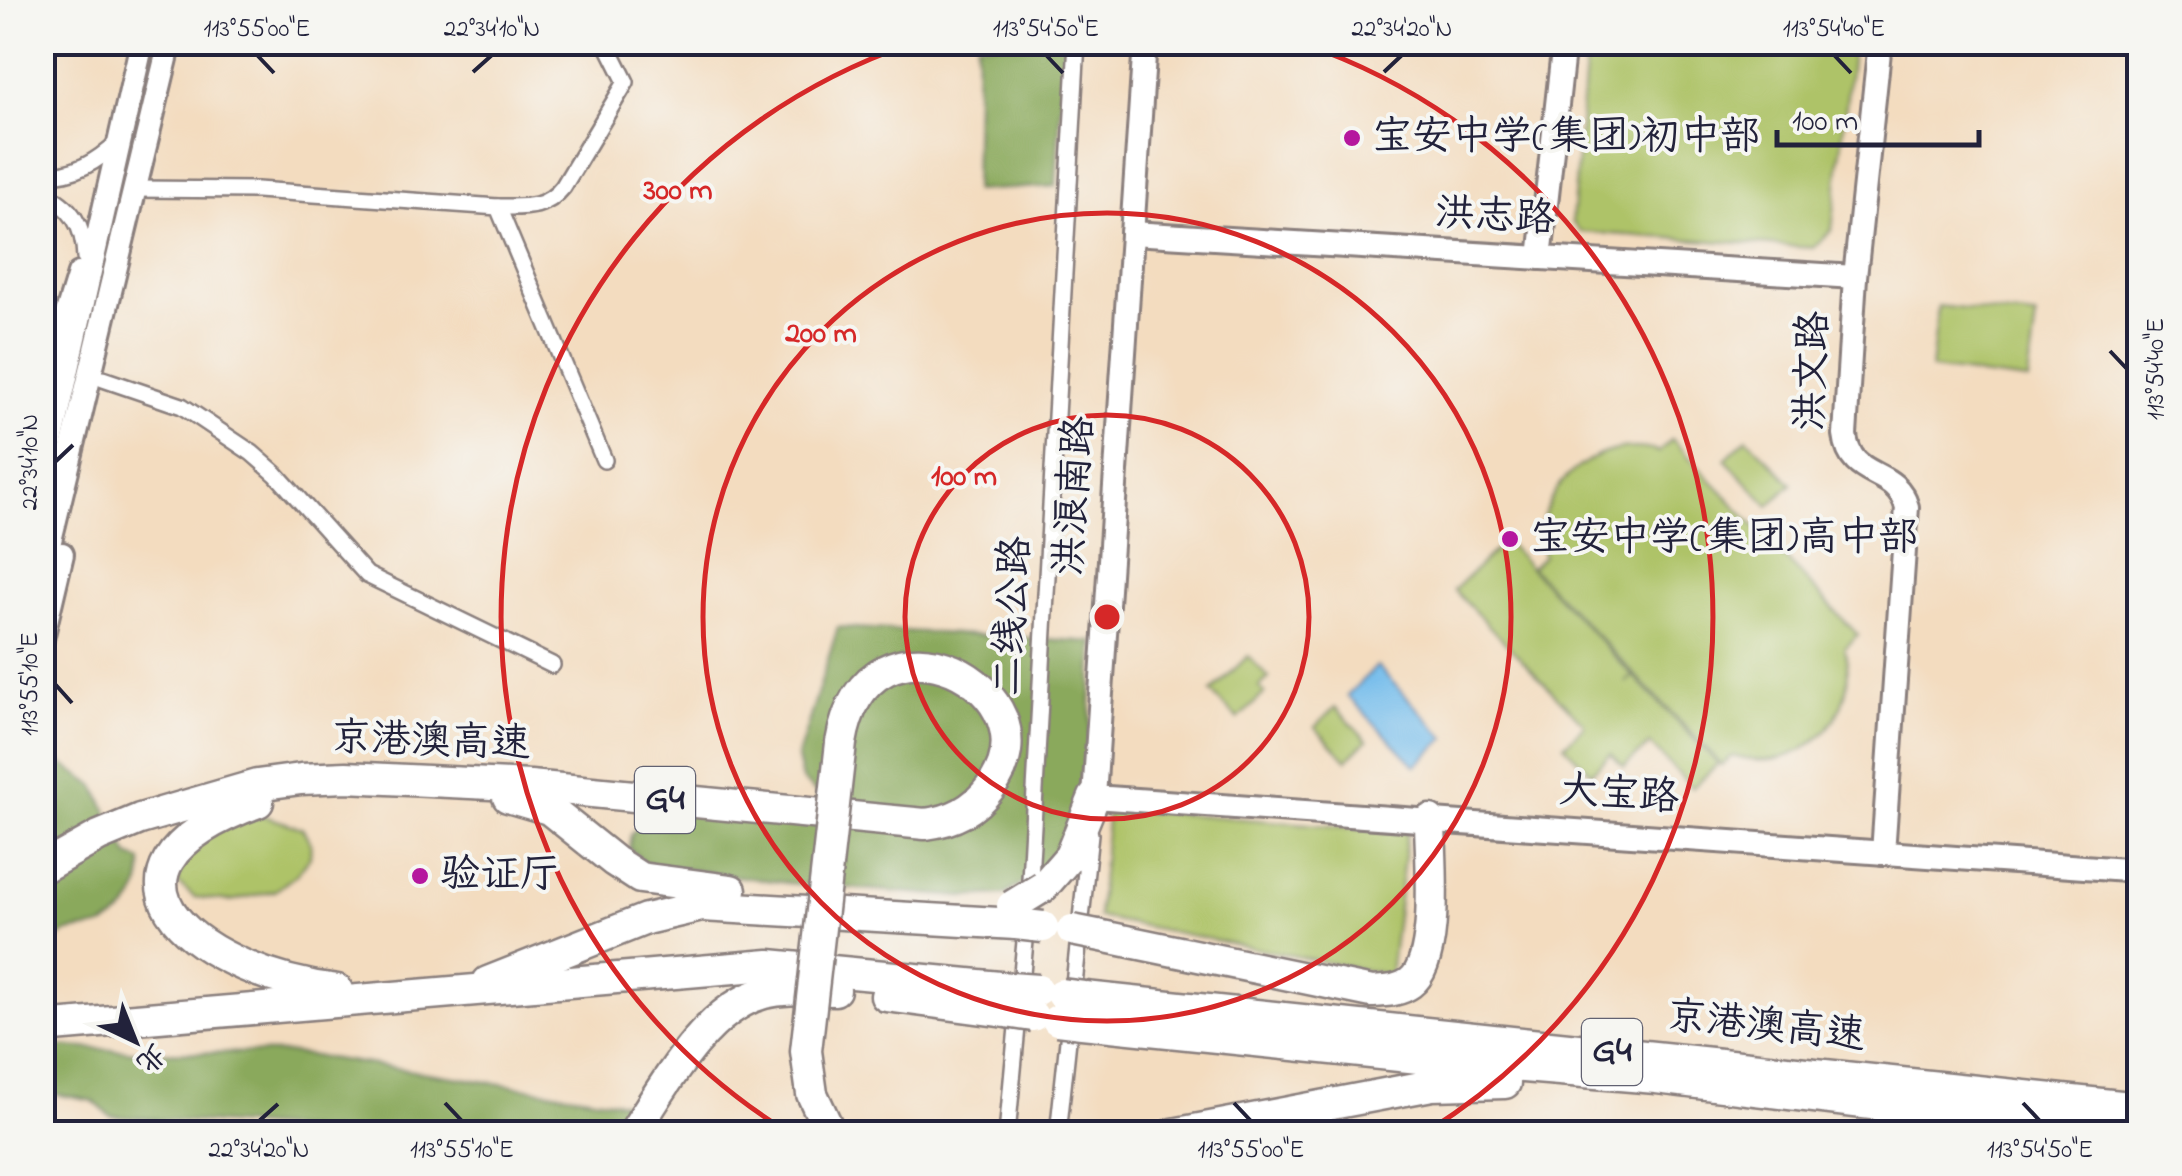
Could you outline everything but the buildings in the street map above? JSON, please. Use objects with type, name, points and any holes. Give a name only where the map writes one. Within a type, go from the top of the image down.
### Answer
[{"type":"highway","name":"京港澳高速","points":[[42,868],[98,836],[140,819],[278,781],[346,777],[465,782],[925,824],[958,816],[983,797],[1000,772],[1006,739],[995,708],[974,681],[952,668],[924,662],[895,667],[868,684],[850,711],[842,743],[806,1051],[812,1094],[831,1130]]},
{"type":"highway","points":[[465,782],[549,809],[628,871],[652,882],[995,912],[1372,992],[1393,991],[1413,982],[1425,963],[1430,942],[1430,820]]},
{"type":"highway","points":[[420,997],[304,986],[271,978],[233,960],[200,940],[171,915],[162,894],[169,858],[186,838],[212,821],[285,794],[338,791],[520,800]]},
{"type":"highway","points":[[1048,924],[1043,886],[1070,856],[1094,796]]},
{"type":"highway","points":[[451,994],[646,919],[702,906],[1048,924]]},
{"type":"highway","name":"京港澳高速","points":[[42,1028],[769,966],[1438,1060],[1656,1078],[2119,1134]]},
{"type":"highway","name":"京港澳高速","points":[[633,1134],[682,1060],[734,1008],[764,993],[837,990],[1047,1005],[2140,1108]]},
{"type":"highway","name":"京港澳高速","points":[[1173,1134],[1432,1085],[1486,1082],[1748,1090]]},
{"type":"main road","points":[[42,394],[63,320],[103,212],[142,42]]},
{"type":"main road","points":[[42,483],[98,291],[126,220],[170,42]]},
{"type":"main road","name":"洪浪南路","points":[[1094,796],[1145,42]]},
{"type":"main road","points":[[1540,258],[1564,42]]},
{"type":"main road","name":"洪文路","points":[[1880,42],[1854,276],[1846,446],[1858,465],[1898,486],[1907,507],[1883,853]]},
{"type":"main road","points":[[42,574],[98,291],[103,212]]},
{"type":"main road","points":[[42,639],[120,300],[126,220]]},
{"type":"main road","name":"洪志路","points":[[1132,233],[1854,276]]},
{"type":"main road","name":"大宝路","points":[[1094,796],[2140,871]]},
{"type":"street","points":[[134,189],[257,190],[498,207],[538,206],[552,200],[562,188],[626,82],[606,42]]},
{"type":"street","name":"二线公路","points":[[1007,1134],[1035,807],[1077,42]]},
{"type":"street","points":[[42,176],[68,174],[85,167],[119,141]]},
{"type":"street","points":[[42,193],[72,212],[85,241],[85,258]]},
{"type":"street","points":[[498,207],[604,460]]},
{"type":"street","points":[[103,379],[182,406],[252,453],[276,474],[367,575],[552,665]]},
{"type":"street","name":"洪浪南路","points":[[1058,1134],[1094,796]]},
{"type":"green space","points":[[977,43],[1064,43],[1056,186],[974,191]]},
{"type":"green space","points":[[1587,43],[1853,43],[1832,230],[1813,248],[1581,232],[1572,222]]},
{"type":"green space","points":[[1938,306],[2036,317],[2028,381],[1931,369]]},
{"type":"green space","points":[[1747,438],[1792,484],[1769,506],[1725,459]]},
{"type":"green space","points":[[1672,439],[1858,635],[1844,649],[1848,674],[1835,718],[1821,736],[1781,758],[1733,756],[1722,765],[1531,567],[1543,556],[1541,532],[1546,510],[1572,472],[1613,451],[1636,448],[1659,452]]},
{"type":"green space","points":[[1505,541],[1632,675],[1625,683],[1633,676],[1718,764],[1692,788],[1650,744],[1624,767],[1611,754],[1591,773],[1564,745],[1583,723],[1454,590]]},
{"type":"green space","points":[[838,627],[1094,642],[1087,798],[1063,855],[1005,895],[962,897],[787,883],[645,864],[629,848],[631,834],[646,821],[676,811],[815,819],[818,794],[802,780],[797,759]]},
{"type":"green space","points":[[1248,656],[1269,678],[1259,687],[1265,693],[1238,719],[1211,692]]},
{"type":"green space","points":[[1335,707],[1367,740],[1347,760],[1315,727]]},
{"type":"green space","points":[[43,751],[95,786],[129,856],[142,861],[142,871],[134,899],[122,914],[100,927],[66,933],[43,955]]},
{"type":"green space","points":[[1108,808],[1407,832],[1390,975],[1098,917]]},
{"type":"green space","points":[[264,816],[302,828],[311,843],[310,857],[297,874],[275,891],[231,901],[194,897],[177,882],[189,844],[220,824]]},
{"type":"green space","points":[[42,1045],[140,1052],[294,1053],[628,1103],[612,1134],[365,1133],[110,1116],[93,1101],[43,1092]]},
{"type":"water","points":[[1377,666],[1446,738],[1416,766],[1347,695]]},
{"type":"place","name":"宝安中学(集团)初中部","points":[[1352,138]]},
{"type":"place","name":"宝安中学(集团)高中部","points":[[1510,539]]},
{"type":"place","name":"验证厅","points":[[420,876]]}]
